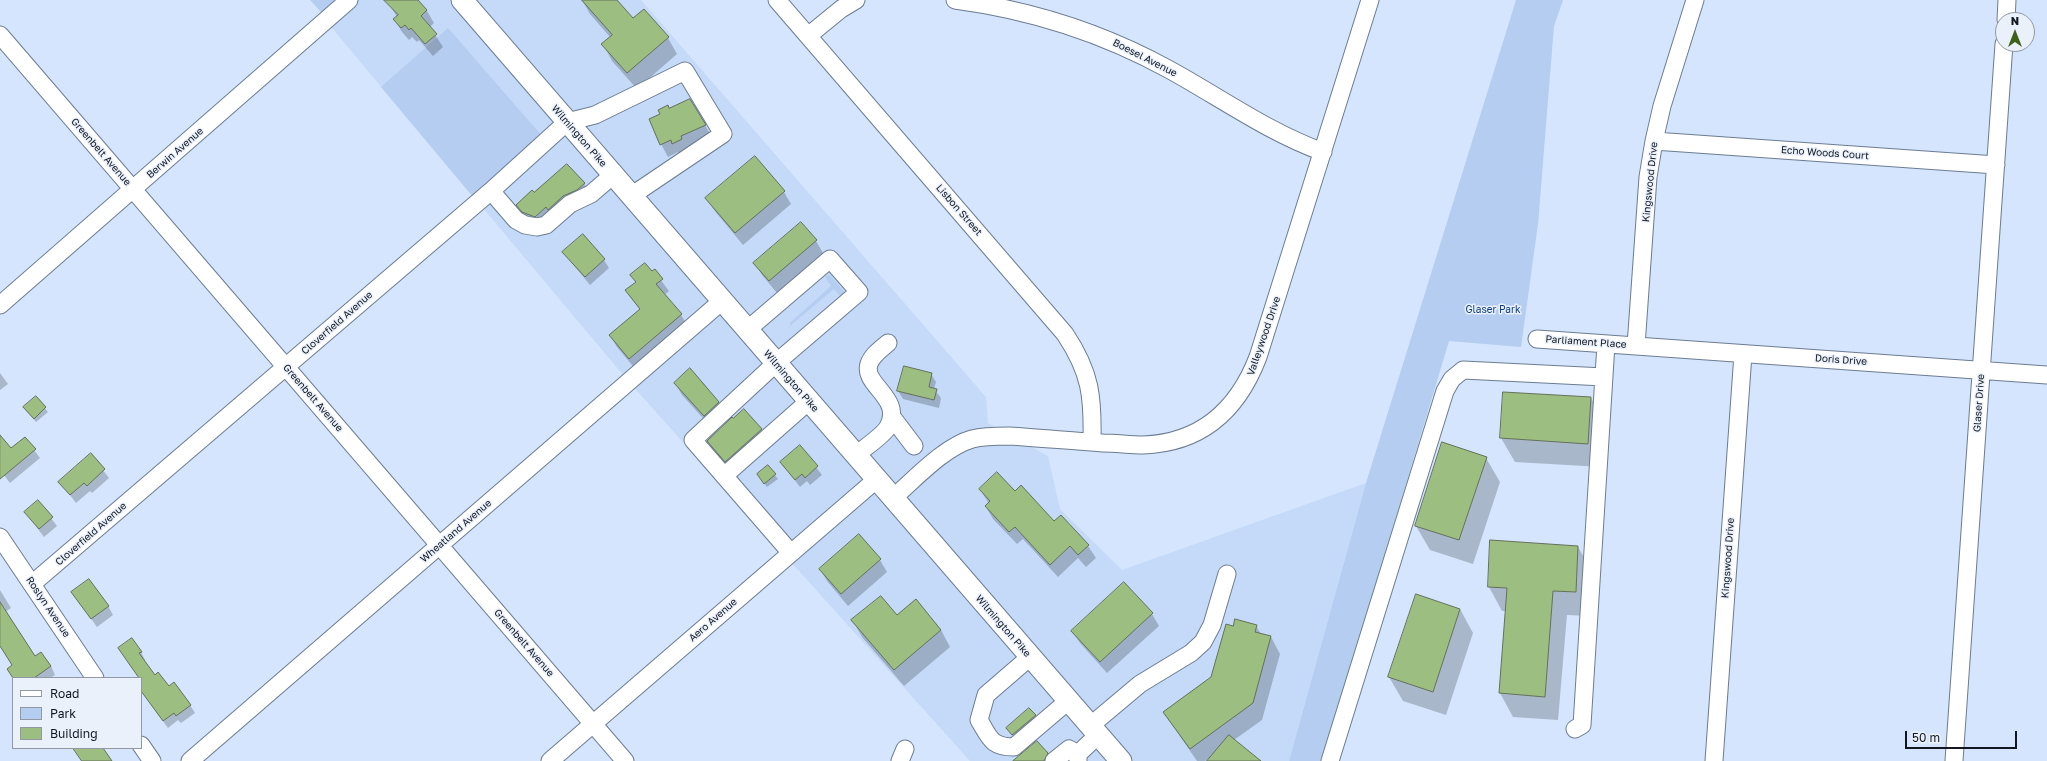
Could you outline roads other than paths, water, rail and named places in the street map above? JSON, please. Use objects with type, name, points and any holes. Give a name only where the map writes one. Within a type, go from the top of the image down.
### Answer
[{"type":"main road","name":"Wilmington Pike","points":[[462,0],[1121,761]]},
{"type":"street","name":"Berwin Avenue","points":[[0,305],[349,0]]},
{"type":"street","name":"Lisbon Street","points":[[777,0],[1065,334],[1076,351],[1086,372],[1089,383],[1093,411],[1092,442]]},
{"type":"street","points":[[808,36],[841,9],[856,0]]},
{"type":"street","name":"Boesel Avenue","points":[[955,0],[990,5],[1041,16],[1122,45],[1170,70],[1248,116],[1299,143],[1322,152]]},
{"type":"street","name":"Valleywood Drive","points":[[893,498],[951,448],[972,439],[991,436],[1009,436],[1143,445],[1167,442],[1190,435],[1208,426],[1225,413],[1250,378],[1258,357],[1370,0]]},
{"type":"street","name":"Kingswood Drive","points":[[1636,346],[1648,177],[1654,140],[1662,106],[1695,0]]},
{"type":"street","points":[[2006,12],[2007,0]]},
{"type":"street","name":"Greenbelt Avenue","points":[[0,35],[625,761]]},
{"type":"street","name":"Glaser Drive","points":[[1954,761],[2003,52]]},
{"type":"street","points":[[567,122],[595,115],[685,71],[723,134],[632,196]]},
{"type":"street","name":"Cloverfield Avenue","points":[[32,584],[491,191],[567,122]]},
{"type":"street","name":"Echo Woods Court","points":[[1654,140],[1996,165]]},
{"type":"street","points":[[491,191],[516,220],[525,226],[537,227],[546,225],[570,204],[591,194],[613,175]]},
{"type":"street","points":[[747,330],[830,259],[859,292],[776,363],[693,440],[791,553]]},
{"type":"street","name":"Wheatland Avenue","points":[[190,761],[722,301]]},
{"type":"street","name":"Parliament Place","points":[[1537,339],[1636,346]]},
{"type":"street","points":[[856,455],[888,428],[892,417],[891,405],[869,374],[869,365],[875,355],[888,343]]},
{"type":"street","points":[[1575,729],[1582,725],[1606,344]]},
{"type":"street","name":"Doris Drive","points":[[1636,346],[2047,374]]},
{"type":"street","name":"Kingswood Drive","points":[[1714,761],[1743,354]]},
{"type":"street","points":[[1330,761],[1443,398],[1452,379],[1463,370],[1604,377]]},
{"type":"street","points":[[724,476],[809,401]]},
{"type":"street","points":[[892,417],[914,446]]},
{"type":"street","name":"Aero Avenue","points":[[550,761],[877,478]]},
{"type":"street","name":"Roslyn Avenue","points":[[0,537],[94,677]]},
{"type":"street","points":[[1068,757],[1140,684],[1191,653],[1204,642],[1212,625],[1227,574]]},
{"type":"street","points":[[1030,657],[986,695],[979,720],[993,743],[1004,747],[1014,747],[1068,701]]},
{"type":"street","points":[[142,746],[152,761]]},
{"type":"park label","name":"Glaser Park","points":[[1493,310]]}]
